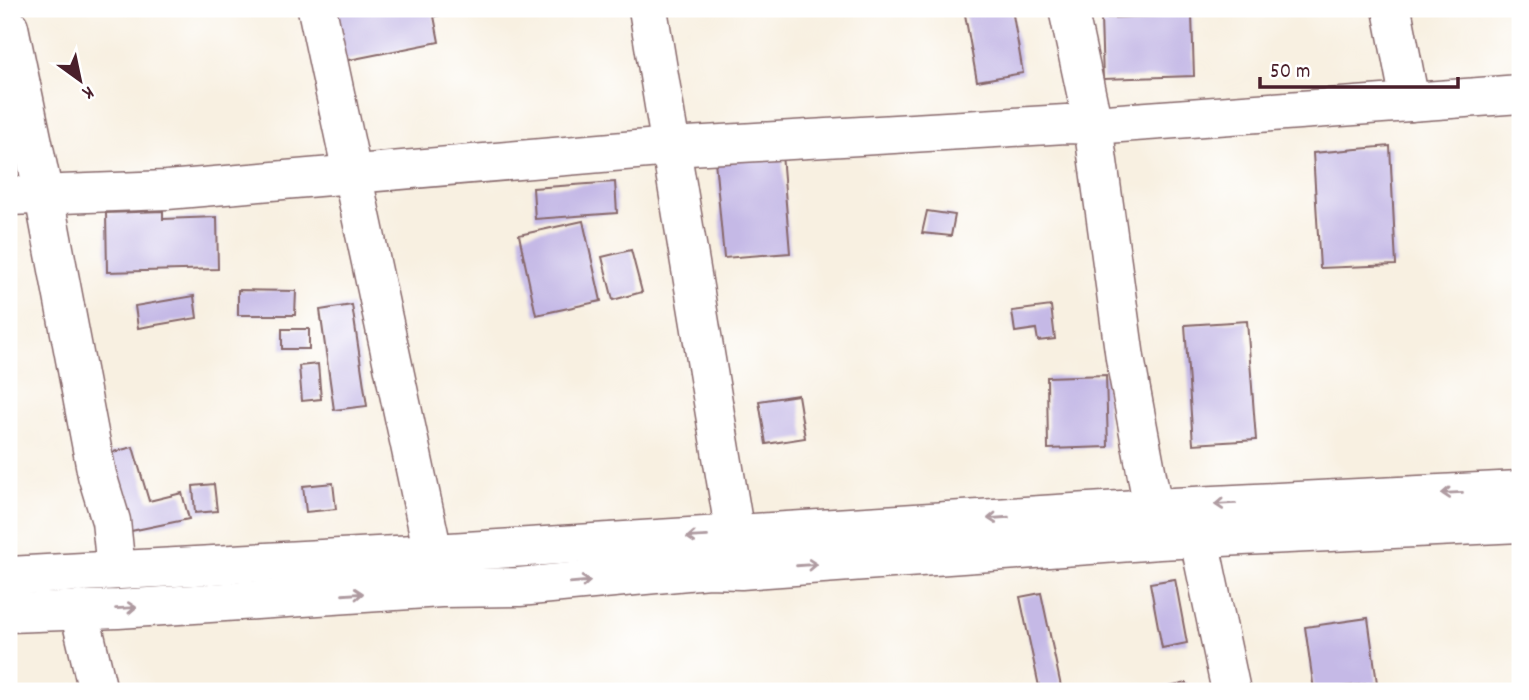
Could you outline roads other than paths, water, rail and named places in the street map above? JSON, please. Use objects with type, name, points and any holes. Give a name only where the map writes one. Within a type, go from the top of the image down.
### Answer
[{"type":"street","points":[[317,9],[433,553]]},
{"type":"street","points":[[648,9],[735,535]]},
{"type":"street","points":[[1068,9],[1093,125],[1125,358],[1153,508]]},
{"type":"street","points":[[1392,9],[1410,103]]},
{"type":"street","points":[[9,27],[26,195],[111,521],[116,570]]},
{"type":"street","points":[[26,195],[167,190],[671,147],[1093,125],[1520,94]]},
{"type":"street","points":[[9,576],[433,553],[1153,508],[1520,490]]},
{"type":"street","points":[[9,613],[519,587],[708,569],[741,570],[1199,539],[1520,523]]},
{"type":"street","points":[[1199,539],[1231,691]]},
{"type":"street","points":[[79,610],[98,691]]}]
